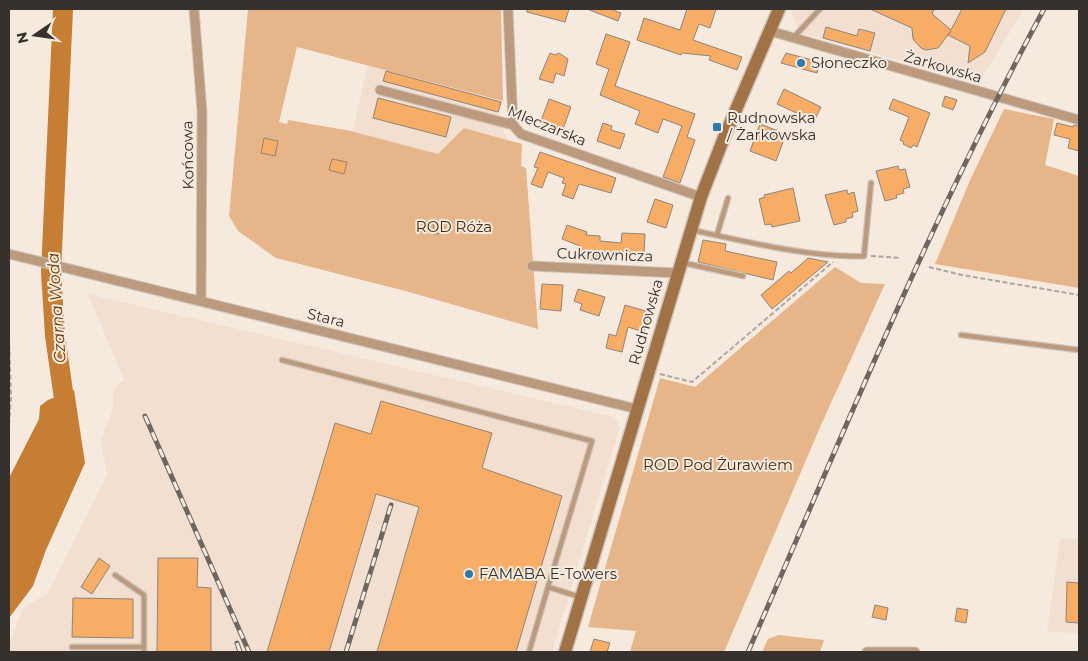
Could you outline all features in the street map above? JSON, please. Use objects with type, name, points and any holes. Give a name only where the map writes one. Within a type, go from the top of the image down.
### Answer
[{"type":"main road","name":"Rudnowska","points":[[565,652],[701,197],[726,132],[779,9]]},
{"type":"street","name":"Końcowa","points":[[194,9],[202,121],[201,301]]},
{"type":"street","points":[[508,9],[513,126]]},
{"type":"street","name":"Żarkowska","points":[[770,31],[792,39],[1079,120]]},
{"type":"street","name":"Mleczarska","points":[[380,90],[513,126],[521,134],[701,197]]},
{"type":"street","name":"Stara","points":[[9,254],[637,409]]},
{"type":"street","name":"Cukrownicza","points":[[532,266],[679,268]]},
{"type":"street","points":[[867,652],[915,652]]},
{"type":"lane","points":[[792,39],[820,9]]},
{"type":"lane","points":[[691,230],[841,256],[864,256],[871,183]]},
{"type":"lane","points":[[717,234],[728,198]]},
{"type":"lane","points":[[679,268],[743,276]]},
{"type":"lane","points":[[961,336],[1079,350]]},
{"type":"lane","points":[[282,360],[592,441],[529,652]]},
{"type":"lane","points":[[72,647],[144,650],[144,594],[115,575]]},
{"type":"lane","points":[[548,588],[581,597]]},
{"type":"path","points":[[648,371],[692,382],[841,256]]},
{"type":"path","points":[[864,256],[901,258]]},
{"type":"path","points":[[928,267],[962,275],[1079,295]]},
{"type":"path","points":[[9,337],[11,396],[9,426]]},
{"type":"shaded area","points":[[791,9],[1024,9],[979,83],[799,32]]},
{"type":"shaded area","points":[[368,66],[503,101],[499,119],[508,140],[464,128],[438,154],[352,131]]},
{"type":"shaded area","points":[[88,294],[614,417],[620,426],[552,652],[9,652],[9,645],[23,608],[48,593],[107,475],[101,440],[113,408],[113,389],[124,380]]},
{"type":"shaded area","points":[[74,390],[85,463],[46,550],[33,586],[9,618],[9,478],[39,419],[40,406],[48,400]]},
{"type":"shaded area","points":[[1060,538],[1079,539],[1079,633],[1047,632]]},
{"type":"green space","name":"ROD Róża","points":[[248,9],[501,9],[503,101],[297,47],[279,122],[287,124],[288,120],[351,131],[438,154],[464,128],[522,144],[521,166],[526,168],[538,329],[409,292],[276,258],[238,231],[229,216]]},
{"type":"green space","points":[[1004,109],[1054,119],[1045,165],[1079,176],[1079,288],[935,264],[971,178]]},
{"type":"green space","name":"ROD Pod Żurawiem","points":[[835,267],[861,283],[885,284],[821,425],[724,652],[630,652],[636,631],[588,627],[660,378],[695,387]]},
{"type":"green space","points":[[778,635],[824,640],[820,652],[762,652],[768,639]]},
{"type":"building","points":[[527,9],[569,9],[565,22],[527,12]]},
{"type":"building","points":[[587,9],[610,9],[621,13],[618,21]]},
{"type":"building","points":[[687,9],[716,9],[710,28],[699,24],[693,40],[742,57],[737,70],[709,60],[711,56],[682,53],[681,55],[637,40],[644,18],[680,30]]},
{"type":"building","points":[[870,9],[934,9],[932,14],[951,30],[962,9],[1006,9],[985,52],[968,63],[970,46],[948,35],[951,31],[938,48],[926,50],[921,48],[913,39],[912,28]]},
{"type":"building","points":[[826,27],[857,36],[859,29],[875,33],[870,51],[823,38]]},
{"type":"building","points":[[606,34],[630,42],[615,86],[695,114],[687,137],[695,140],[680,183],[663,177],[682,126],[663,119],[658,133],[635,124],[640,111],[600,95],[609,69],[596,64]]},
{"type":"building","points":[[550,53],[555,55],[559,53],[568,59],[564,76],[556,73],[553,83],[539,79]]},
{"type":"building","name":"Słoneczko","points":[[786,53],[820,62],[817,73],[781,63]]},
{"type":"building","points":[[386,71],[501,102],[498,112],[383,81]]},
{"type":"building","points":[[784,89],[821,107],[814,121],[777,104]]},
{"type":"building","points":[[945,96],[957,100],[953,110],[942,106]]},
{"type":"building","points":[[378,98],[451,117],[446,137],[373,118]]},
{"type":"building","points":[[549,99],[571,107],[563,129],[541,121]]},
{"type":"building","points":[[893,99],[930,113],[917,147],[913,145],[911,148],[900,140],[909,117],[889,109]]},
{"type":"building","points":[[603,123],[612,126],[611,130],[625,134],[620,149],[597,141]]},
{"type":"building","points":[[1057,123],[1073,127],[1074,125],[1079,126],[1079,151],[1068,148],[1070,139],[1054,135]]},
{"type":"building","points":[[760,124],[786,134],[776,161],[750,151]]},
{"type":"building","points":[[264,138],[278,141],[275,156],[261,153]]},
{"type":"building","points":[[540,152],[616,178],[611,193],[579,184],[573,199],[562,195],[566,184],[562,183],[564,178],[548,172],[542,188],[531,184],[538,168],[534,167]]},
{"type":"building","points":[[332,159],[347,162],[344,174],[329,170]]},
{"type":"building","points":[[898,166],[899,170],[905,169],[910,187],[903,189],[904,193],[896,195],[897,198],[885,201],[876,171]]},
{"type":"building","points":[[793,188],[800,221],[772,227],[771,224],[765,225],[759,199],[765,197],[764,195]]},
{"type":"building","points":[[847,190],[848,194],[854,192],[858,211],[852,213],[853,217],[846,219],[846,222],[834,225],[825,195]]},
{"type":"building","points":[[655,199],[673,205],[666,228],[647,222]]},
{"type":"building","points":[[443,221],[445,233],[434,234],[433,222]]},
{"type":"building","points":[[567,225],[587,232],[586,235],[600,236],[600,241],[621,243],[622,233],[645,234],[644,255],[605,253],[605,261],[580,259],[580,246],[562,239]]},
{"type":"building","points":[[703,240],[726,244],[725,251],[777,262],[773,280],[698,262]]},
{"type":"building","points":[[808,258],[828,262],[772,309],[761,295],[789,271],[791,273]]},
{"type":"building","points":[[542,284],[563,285],[561,311],[540,309]]},
{"type":"building","points":[[578,289],[605,297],[599,316],[580,310],[582,304],[574,301]]},
{"type":"building","points":[[625,305],[649,312],[644,332],[628,327],[622,352],[606,348],[609,334],[616,336]]},
{"type":"building","points":[[381,401],[492,433],[482,468],[562,496],[516,652],[377,652],[419,507],[376,494],[329,652],[267,652],[335,423],[371,434]]},
{"type":"building","points":[[99,558],[110,566],[92,594],[81,587]]},
{"type":"building","points":[[158,558],[198,558],[197,587],[211,588],[211,652],[157,652]]},
{"type":"building","points":[[1067,582],[1079,583],[1079,623],[1066,622]]},
{"type":"building","points":[[73,598],[133,599],[133,638],[72,637]]},
{"type":"building","points":[[875,605],[888,608],[886,620],[872,617]]},
{"type":"building","points":[[957,608],[968,610],[966,623],[955,621]]},
{"type":"building","points":[[594,639],[610,643],[607,652],[590,652]]},
{"type":"waterway","name":"Czarna Woda","points":[[63,9],[51,272],[55,335],[67,420]]},
{"type":"railway","points":[[748,652],[853,408],[926,246],[1003,87],[1044,9]]},
{"type":"railway","points":[[145,416],[249,652]]},
{"type":"railway","points":[[346,652],[391,505]]},
{"type":"railway","points":[[237,643],[240,652]]},
{"type":"place","name":"Słoneczko","points":[[801,63]]},
{"type":"place","name":"Rudnowska / Żarkowska","points":[[717,127]]},
{"type":"place","name":"FAMABA E-Towers","points":[[469,574]]}]
